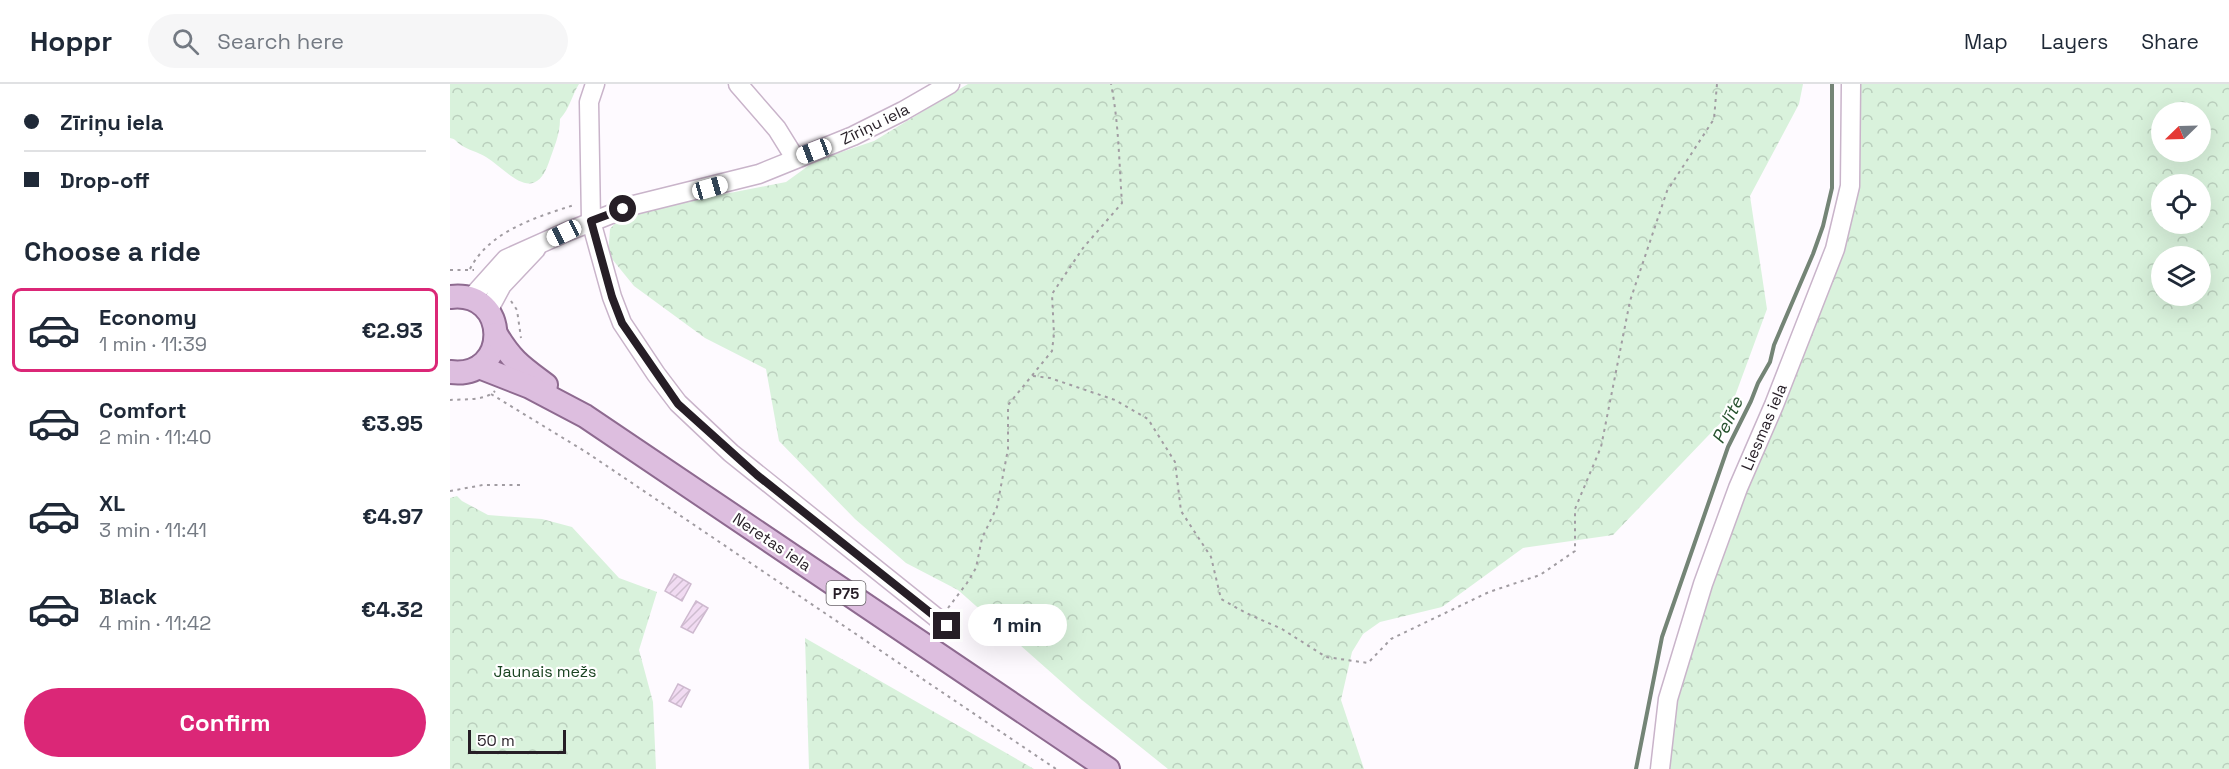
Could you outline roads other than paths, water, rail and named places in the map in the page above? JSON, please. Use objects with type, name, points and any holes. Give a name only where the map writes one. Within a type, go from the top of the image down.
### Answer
[{"type":"main road","name":"Neretas iela","points":[[470,302],[494,321],[496,334],[515,361],[585,416]]},
{"type":"main road","points":[[450,372],[461,373],[479,367],[489,358],[496,334]]},
{"type":"main road","name":"Neretas iela","points":[[479,367],[530,387],[585,416],[1108,769]]},
{"type":"street","points":[[595,84],[589,102],[591,221],[612,297],[622,323],[678,404],[757,475],[946,619]]},
{"type":"street","points":[[738,84],[777,129],[795,158]]},
{"type":"street","name":"Zīriņu iela","points":[[470,302],[502,285],[541,244],[591,221],[666,196],[710,188],[759,174],[853,136],[951,84]]},
{"type":"street","name":"Liesmas iela","points":[[1660,769],[1668,699],[1703,584],[1738,488],[1774,405],[1835,249],[1850,186],[1851,84]]},
{"type":"waterway","name":"Pelīte","points":[[1636,769],[1662,637],[1728,447],[1770,362],[1774,345],[1823,226],[1832,188],[1832,84]]},
{"type":"park label","name":"Jaunais mežs","points":[[545,671]]}]
